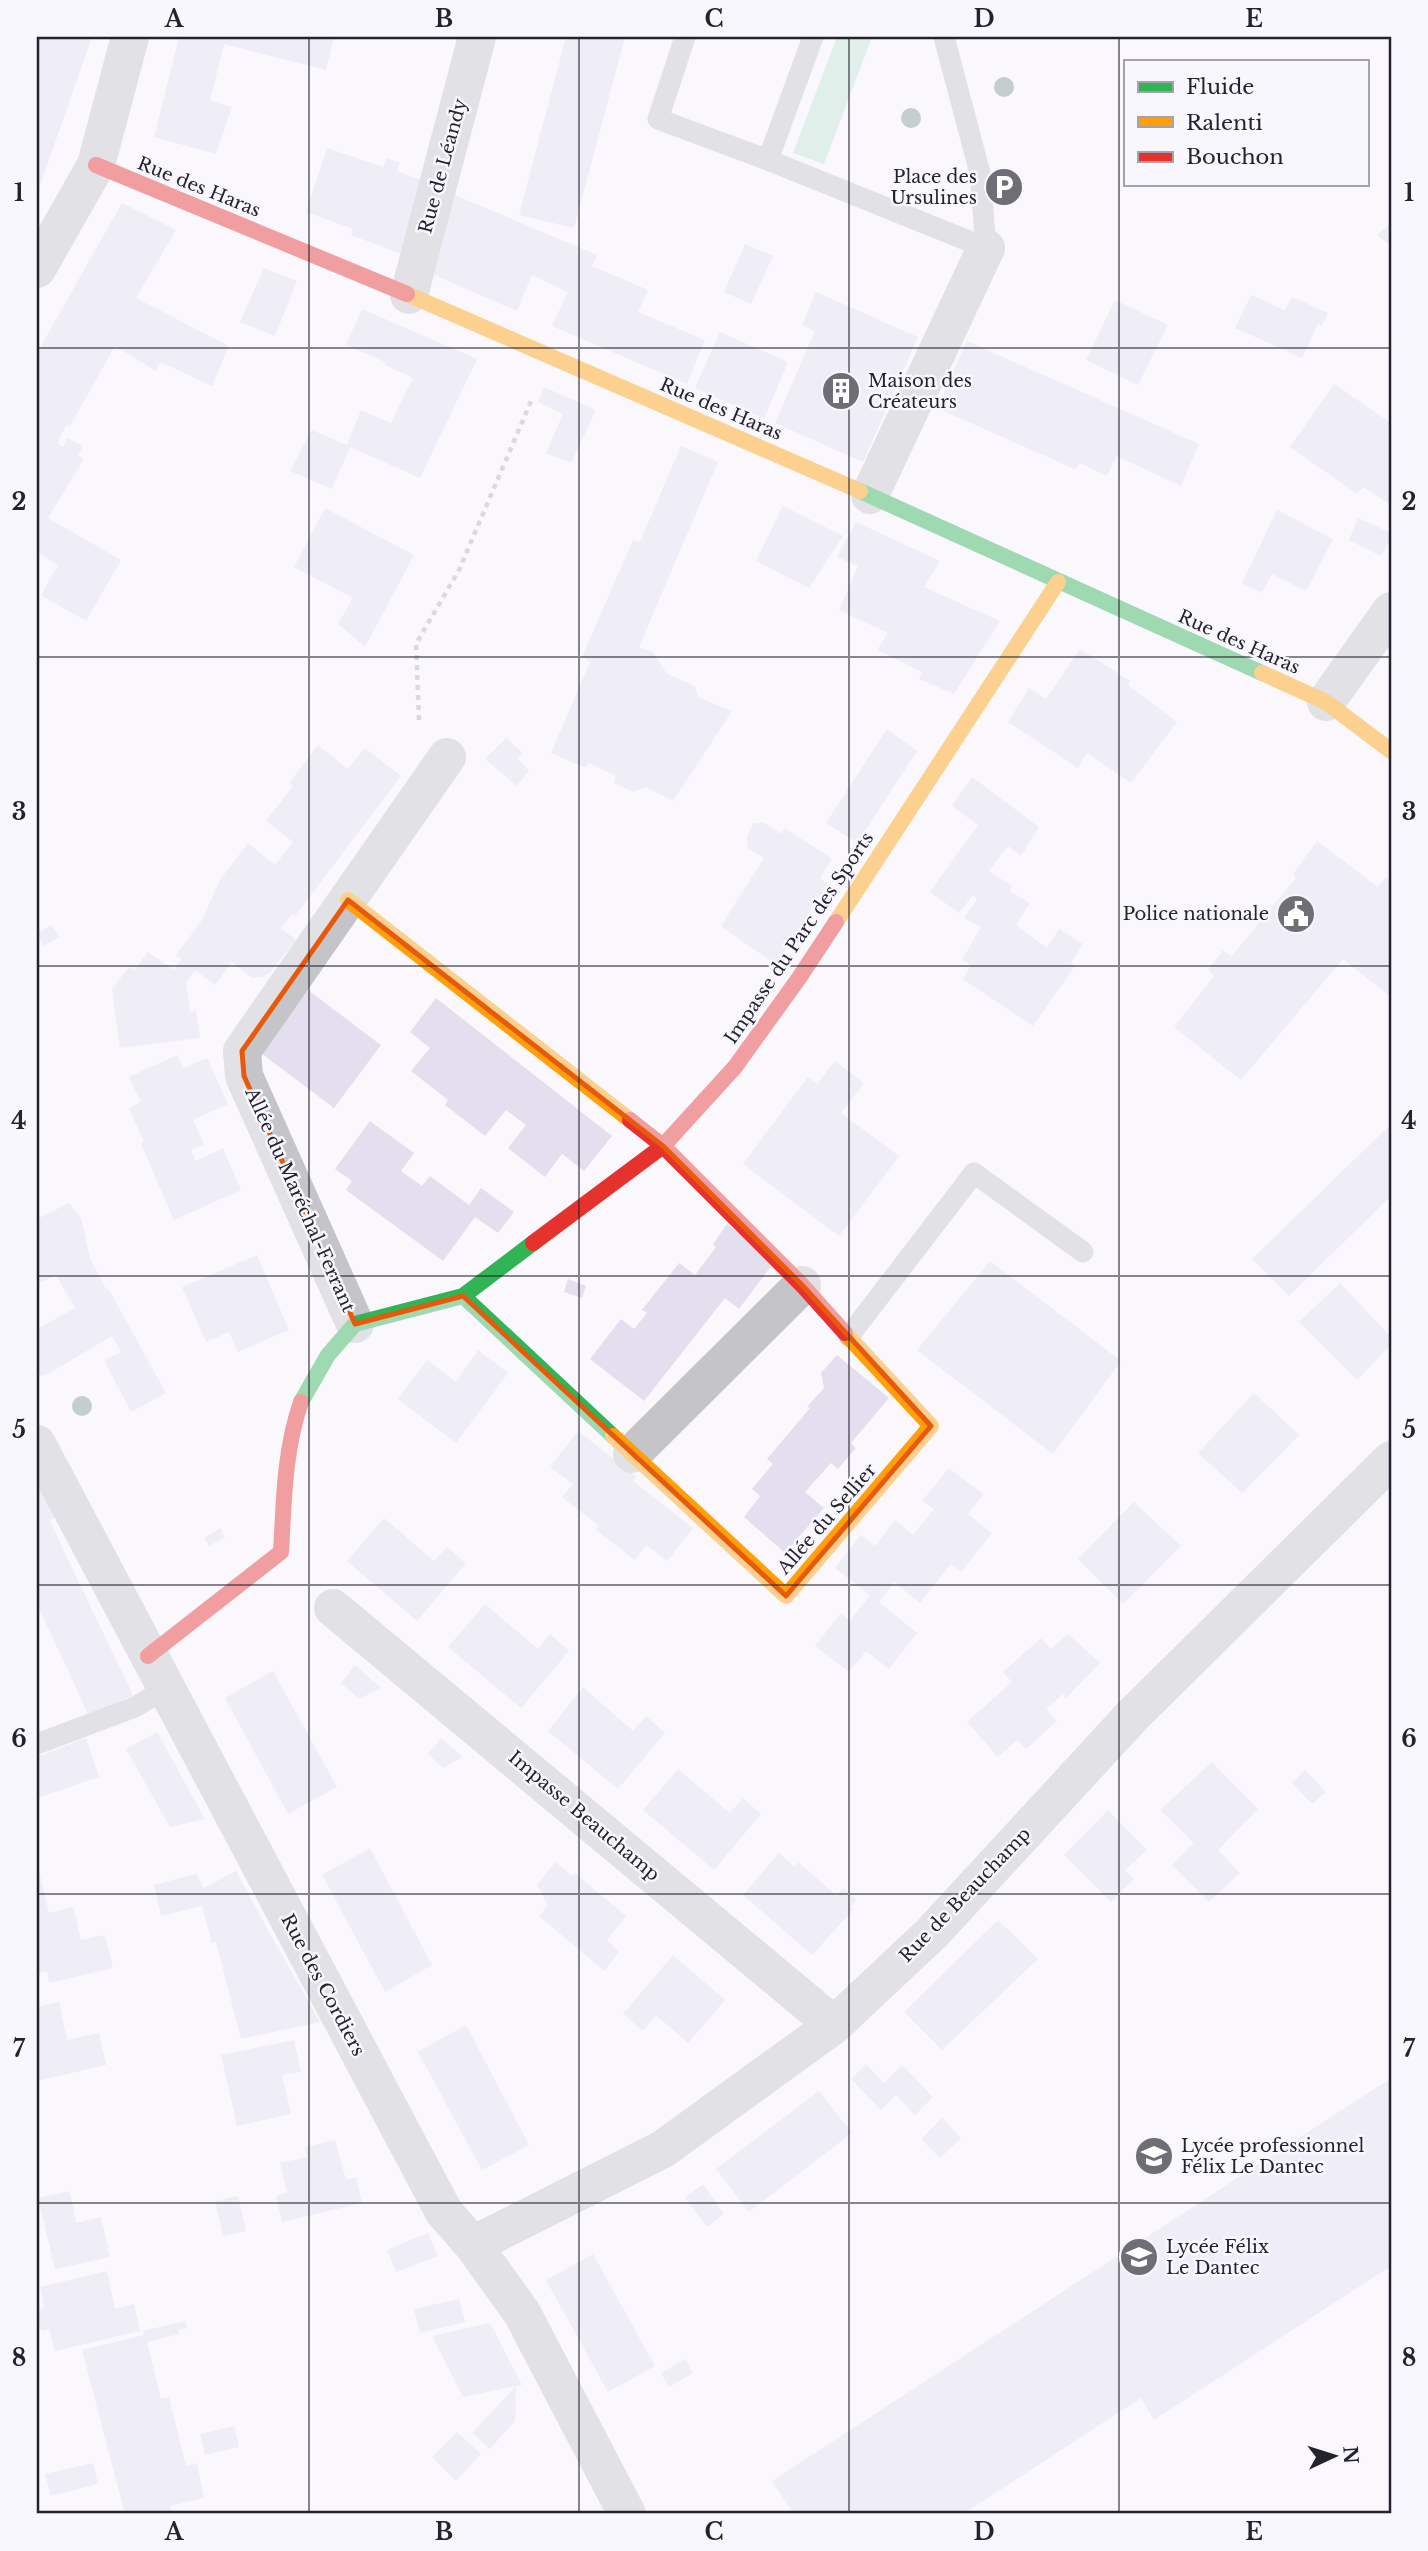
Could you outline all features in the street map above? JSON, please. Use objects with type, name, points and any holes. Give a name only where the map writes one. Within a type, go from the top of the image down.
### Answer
[{"type":"street","points":[[37,269],[96,165],[130,37]]},
{"type":"street","name":"Rue de Léandy","points":[[409,295],[477,37]]},
{"type":"street","name":"Rue des Haras","points":[[96,165],[409,295],[870,495],[1326,702],[1391,751]]},
{"type":"street","points":[[870,495],[986,248]]},
{"type":"street","name":"Impasse du Parc des Sports","points":[[355,1324],[463,1296],[663,1146],[734,1067],[799,978],[1058,582]]},
{"type":"street","points":[[1326,702],[1391,611]]},
{"type":"street","name":"Allée du Maréchal-Ferrant","points":[[355,1324],[244,1076],[242,1051],[447,757]]},
{"type":"street","points":[[348,900],[663,1146]]},
{"type":"street","name":"Allée du Sellier","points":[[463,1296],[786,1596],[931,1426],[802,1285],[663,1146]]},
{"type":"street","points":[[632,1454],[802,1285]]},
{"type":"street","points":[[157,1673],[281,1552],[285,1473],[291,1432],[304,1394],[328,1356],[355,1324]]},
{"type":"street","name":"Rue des Cordiers","points":[[37,1444],[444,2212],[473,2245],[523,2313],[627,2514]]},
{"type":"street","name":"Rue de Beauchamp","points":[[473,2245],[663,2149],[834,2025],[932,1933],[1133,1716],[1391,1460]]},
{"type":"street","name":"Impasse Beauchamp","points":[[333,1608],[834,2025]]},
{"type":"lane","points":[[685,37],[658,119],[768,160],[986,248],[980,173],[944,37]]},
{"type":"lane","points":[[768,160],[813,37]]},
{"type":"lane","points":[[849,1336],[974,1173],[1083,1252]]},
{"type":"lane","points":[[37,1744],[135,1707],[157,1673]]},
{"type":"path","points":[[419,726],[416,644],[459,570],[519,433],[549,356]]},
{"type":"highlighted area","points":[[348,900],[663,1146],[802,1285],[931,1426],[786,1596],[463,1296],[355,1324],[244,1076],[242,1051]]},
{"type":"green space","points":[[837,37],[872,37],[824,164],[793,153]]},
{"type":"building","points":[[37,37],[92,37],[37,194]]},
{"type":"building","points":[[179,37],[334,38],[326,70],[224,44],[210,101],[232,107],[216,154],[154,137]]},
{"type":"building","points":[[566,37],[625,37],[574,228],[519,215]]},
{"type":"building","points":[[327,148],[383,167],[387,158],[400,163],[397,171],[421,180],[401,254],[351,235],[353,229],[306,212]]},
{"type":"building","points":[[455,195],[597,255],[592,266],[648,290],[638,312],[705,340],[687,384],[552,326],[568,292],[532,275],[517,311],[434,275]]},
{"type":"building","points":[[122,203],[176,230],[136,298],[229,346],[212,386],[160,362],[156,371],[115,346],[70,426],[67,424],[57,443],[63,447],[68,438],[83,446],[78,456],[84,459],[48,518],[121,560],[86,621],[41,595],[58,565],[37,552],[37,353]]},
{"type":"building","points":[[1391,223],[1391,246],[1377,235]]},
{"type":"building","points":[[745,244],[773,256],[751,304],[724,292]]},
{"type":"building","points":[[264,268],[297,281],[275,336],[240,322]]},
{"type":"building","name":"Maison des Créateurs","points":[[816,292],[918,337],[863,462],[775,423],[815,331],[802,325]]},
{"type":"building","points":[[1251,295],[1285,310],[1292,297],[1328,313],[1322,326],[1318,324],[1302,358],[1235,328]]},
{"type":"building","points":[[1115,300],[1168,325],[1138,385],[1086,360]]},
{"type":"building","points":[[362,309],[477,359],[420,478],[350,447],[332,489],[290,471],[312,430],[347,445],[361,410],[391,423],[413,378],[346,345]]},
{"type":"building","points":[[720,332],[788,362],[764,419],[695,388]]},
{"type":"building","points":[[967,341],[1199,444],[1181,486],[1116,456],[1107,476],[1080,463],[1076,469],[1072,468],[937,408]]},
{"type":"building","points":[[1334,384],[1391,423],[1391,505],[1363,487],[1357,494],[1290,447]]},
{"type":"building","points":[[544,387],[596,410],[571,463],[546,453],[563,414],[538,402]]},
{"type":"building","points":[[681,446],[718,462],[639,647],[653,652],[667,674],[695,686],[698,697],[732,711],[673,801],[646,787],[633,792],[614,783],[616,776],[589,763],[586,768],[551,753],[590,662],[582,657],[633,540],[640,542]]},
{"type":"building","points":[[783,506],[843,536],[809,588],[756,561]]},
{"type":"building","points":[[325,508],[414,555],[365,647],[338,624],[353,598],[294,567]]},
{"type":"building","points":[[1277,510],[1333,539],[1306,591],[1272,574],[1262,593],[1242,583]]},
{"type":"building","points":[[1358,518],[1391,533],[1381,556],[1349,540]]},
{"type":"building","points":[[856,522],[940,561],[924,587],[1000,621],[954,694],[919,679],[922,672],[877,650],[888,633],[839,610],[858,566],[837,557]]},
{"type":"building","points":[[1080,649],[1130,681],[1128,685],[1177,722],[1131,783],[1087,753],[1078,768],[1008,722],[1029,688],[1046,699]]},
{"type":"building","points":[[887,729],[917,751],[857,843],[826,823]]},
{"type":"building","points":[[506,738],[523,753],[517,759],[529,770],[517,786],[485,759]]},
{"type":"building","points":[[318,745],[348,769],[365,748],[401,776],[295,916],[292,914],[281,928],[296,940],[270,973],[252,978],[232,962],[215,985],[195,970],[186,982],[190,1012],[196,1011],[200,1038],[120,1048],[112,989],[129,967],[134,970],[148,952],[174,970],[181,959],[176,955],[202,920],[220,880],[248,843],[275,865],[293,842],[266,821],[293,786],[289,783]]},
{"type":"building","points":[[972,777],[1039,827],[1021,856],[1008,846],[989,871],[1012,886],[1010,891],[1030,903],[1016,925],[1047,948],[1059,929],[1083,944],[1071,963],[1075,966],[1033,1026],[963,979],[971,965],[962,960],[981,927],[964,918],[977,899],[973,895],[959,913],[930,892],[978,825],[952,806]]},
{"type":"building","points":[[754,823],[764,823],[782,834],[785,828],[832,859],[820,878],[827,884],[776,965],[721,926],[764,858],[748,848],[747,836]]},
{"type":"building","points":[[1317,841],[1378,887],[1386,877],[1391,882],[1391,997],[1343,959],[1241,1080],[1174,1027],[1214,976],[1208,970],[1223,950],[1231,957],[1296,878],[1293,874]]},
{"type":"building","points":[[51,925],[60,937],[44,946],[37,934]]},
{"type":"building","points":[[308,990],[381,1045],[334,1108],[261,1053]]},
{"type":"building","points":[[436,998],[612,1136],[584,1171],[562,1154],[545,1177],[508,1148],[526,1125],[506,1110],[485,1136],[445,1105],[448,1100],[411,1071],[430,1048],[410,1032]]},
{"type":"building","points":[[177,1055],[183,1068],[207,1058],[228,1104],[193,1120],[204,1144],[191,1150],[195,1161],[223,1148],[241,1190],[174,1220],[141,1144],[144,1142],[129,1108],[141,1102],[129,1077]]},
{"type":"building","points":[[835,1061],[864,1083],[841,1113],[899,1156],[839,1236],[743,1164],[808,1077],[817,1084]]},
{"type":"building","points":[[370,1121],[414,1153],[401,1171],[422,1186],[430,1176],[469,1205],[481,1188],[514,1212],[498,1233],[475,1217],[443,1261],[346,1190],[352,1181],[335,1169]]},
{"type":"building","points":[[1391,1124],[1391,1196],[1289,1296],[1252,1259]]},
{"type":"building","points":[[69,1203],[81,1218],[90,1258],[166,1393],[131,1412],[104,1360],[121,1352],[112,1336],[48,1374],[41,1376],[37,1368],[37,1329],[75,1308],[56,1275],[37,1284],[37,1219]]},
{"type":"building","points":[[727,1224],[775,1261],[739,1309],[725,1298],[644,1401],[590,1359],[621,1319],[634,1329],[647,1313],[642,1310],[679,1263],[695,1275],[716,1247],[713,1244]]},
{"type":"building","points":[[257,1255],[289,1330],[238,1352],[229,1332],[206,1342],[182,1287]]},
{"type":"building","points":[[990,1261],[1121,1361],[1053,1454],[917,1350]]},
{"type":"building","points":[[568,1279],[586,1286],[582,1298],[564,1292]]},
{"type":"building","points":[[1340,1283],[1391,1337],[1391,1345],[1357,1380],[1299,1322]]},
{"type":"building","points":[[478,1350],[508,1373],[456,1443],[398,1399],[427,1360],[456,1382]]},
{"type":"building","points":[[837,1355],[889,1398],[851,1443],[856,1448],[838,1469],[831,1463],[805,1492],[824,1508],[785,1553],[744,1517],[760,1496],[752,1489],[773,1464],[767,1459],[824,1388],[821,1373]]},
{"type":"building","points":[[1254,1393],[1299,1435],[1242,1493],[1198,1453]]},
{"type":"building","points":[[578,1431],[637,1477],[633,1481],[693,1528],[667,1561],[646,1545],[635,1560],[596,1530],[599,1526],[562,1497],[573,1484],[550,1467]]},
{"type":"building","points":[[949,1468],[983,1494],[968,1514],[992,1533],[961,1572],[951,1564],[920,1603],[894,1582],[879,1602],[917,1633],[889,1669],[866,1651],[849,1672],[815,1646],[841,1613],[850,1621],[870,1595],[835,1568],[861,1535],[875,1546],[895,1520],[913,1535],[934,1509],[922,1501]]},
{"type":"building","points":[[37,1481],[56,1516],[50,1522],[133,1695],[89,1716],[37,1604]]},
{"type":"building","points":[[1134,1502],[1181,1546],[1123,1604],[1078,1559]]},
{"type":"building","points":[[384,1518],[434,1561],[447,1547],[466,1563],[417,1621],[347,1561]]},
{"type":"building","points":[[220,1528],[225,1537],[209,1546],[204,1538]]},
{"type":"building","points":[[485,1604],[538,1649],[550,1634],[569,1651],[521,1708],[448,1647]]},
{"type":"building","points":[[1068,1634],[1100,1663],[1066,1698],[1063,1694],[1046,1709],[1057,1721],[1026,1749],[1017,1740],[998,1757],[967,1722],[1012,1682],[1003,1672],[1041,1638],[1051,1649]]},
{"type":"building","points":[[355,1665],[381,1688],[359,1699],[341,1683]]},
{"type":"building","points":[[273,1671],[337,1787],[288,1814],[225,1698]]},
{"type":"building","points":[[583,1687],[633,1731],[646,1716],[665,1733],[618,1789],[548,1731]]},
{"type":"building","points":[[157,1732],[205,1819],[170,1827],[126,1749]]},
{"type":"building","points":[[86,1738],[99,1777],[37,1798],[37,1757]]},
{"type":"building","points":[[441,1738],[463,1757],[443,1768],[428,1754]]},
{"type":"building","points":[[1212,1762],[1258,1809],[1218,1850],[1240,1873],[1209,1902],[1172,1865],[1194,1843],[1160,1810]]},
{"type":"building","points":[[678,1769],[730,1813],[743,1798],[761,1814],[714,1870],[643,1810]]},
{"type":"building","points":[[1305,1770],[1326,1792],[1312,1804],[1292,1783]]},
{"type":"building","points":[[1108,1810],[1147,1850],[1125,1870],[1134,1879],[1111,1902],[1064,1855]]},
{"type":"building","points":[[370,1848],[432,1965],[385,1992],[322,1875]]},
{"type":"building","points":[[779,1853],[795,1867],[798,1862],[837,1896],[843,1888],[857,1900],[850,1907],[853,1910],[812,1955],[743,1895]]},
{"type":"building","points":[[555,1862],[573,1876],[575,1873],[626,1916],[607,1940],[619,1952],[604,1971],[539,1916],[548,1905],[537,1885]]},
{"type":"building","points":[[39,1871],[49,1913],[73,1907],[81,1940],[105,1935],[113,1968],[49,1983],[47,1971],[37,1973]]},
{"type":"building","points":[[236,1871],[320,2022],[241,2039],[216,1942],[212,1943],[202,1906],[161,1916],[154,1885],[196,1874],[204,1888]]},
{"type":"building","points":[[998,1920],[1038,1959],[942,2050],[904,2012]]},
{"type":"building","points":[[673,1955],[725,2000],[688,2043],[656,2015],[643,2031],[623,2014]]},
{"type":"building","points":[[59,2002],[67,2040],[99,2033],[106,2065],[37,2081],[37,2007]]},
{"type":"building","points":[[466,2025],[529,2145],[482,2170],[418,2052]]},
{"type":"building","points":[[294,2040],[301,2072],[282,2075],[291,2114],[237,2126],[221,2055]]},
{"type":"building","points":[[866,2064],[884,2083],[902,2065],[933,2097],[915,2115],[896,2095],[881,2110],[851,2079]]},
{"type":"building","points":[[1391,2078],[1391,2266],[1154,2420],[1141,2398],[963,2514],[794,2514],[772,2481]]},
{"type":"building","points":[[819,2091],[852,2133],[749,2212],[716,2169]]},
{"type":"building","points":[[942,2118],[961,2138],[940,2158],[921,2139]]},
{"type":"building","points":[[335,2140],[346,2180],[356,2177],[362,2203],[282,2222],[276,2196],[287,2193],[280,2163],[307,2157],[305,2147]]},
{"type":"building","points":[[703,2184],[724,2214],[707,2227],[685,2198]]},
{"type":"building","points":[[70,2191],[76,2223],[101,2217],[110,2257],[55,2269],[38,2198]]},
{"type":"building","points":[[238,2196],[246,2231],[223,2236],[215,2201]]},
{"type":"building","points":[[428,2233],[438,2256],[396,2272],[387,2250]]},
{"type":"building","points":[[593,2254],[655,2366],[608,2392],[546,2280]]},
{"type":"building","points":[[107,2271],[115,2309],[134,2304],[140,2331],[55,2351],[49,2329],[41,2331],[37,2310],[44,2308],[40,2287]]},
{"type":"building","points":[[459,2299],[465,2322],[420,2333],[414,2309]]},
{"type":"building","points":[[185,2321],[187,2328],[178,2330],[179,2334],[147,2342],[161,2399],[169,2397],[186,2466],[197,2463],[204,2498],[170,2506],[172,2514],[125,2514],[82,2350],[144,2335],[143,2331]]},
{"type":"building","points":[[490,2323],[522,2385],[463,2397],[432,2336]]},
{"type":"building","points":[[685,2359],[693,2373],[669,2387],[661,2373]]},
{"type":"building","points":[[516,2386],[515,2421],[490,2449],[472,2433]]},
{"type":"building","points":[[234,2426],[239,2447],[205,2455],[200,2434]]},
{"type":"building","points":[[457,2432],[481,2454],[456,2481],[432,2457]]},
{"type":"building","points":[[93,2463],[98,2484],[51,2496],[45,2474]]},
{"type":"traffic: fast","points":[[860,491],[1262,673]]},
{"type":"traffic: fast","points":[[301,1402],[328,1355],[355,1324],[463,1296],[533,1243]]},
{"type":"traffic: fast","points":[[463,1296],[613,1436]]},
{"type":"traffic: slow","points":[[407,294],[860,491]]},
{"type":"traffic: slow","points":[[836,922],[1058,582]]},
{"type":"traffic: slow","points":[[1262,673],[1326,702],[1391,751]]},
{"type":"traffic: slow","points":[[348,900],[630,1120]]},
{"type":"traffic: slow","points":[[613,1436],[786,1596],[931,1426],[845,1333]]},
{"type":"traffic: jam","points":[[96,165],[407,294]]},
{"type":"traffic: jam","points":[[533,1243],[663,1146],[735,1067],[836,922]]},
{"type":"traffic: jam","points":[[630,1120],[663,1146],[802,1285],[845,1333]]},
{"type":"traffic: jam","points":[[148,1656],[281,1552],[288,1458],[301,1402]]},
{"type":"place","name":"Place des Ursulines","points":[[1004,187]]},
{"type":"place","name":"Maison des Créateurs","points":[[841,391]]},
{"type":"place","name":"Police nationale","points":[[1296,914]]},
{"type":"place","name":"Lycée professionnel Félix Le Dantec","points":[[1154,2156]]},
{"type":"place","name":"Lycée Félix Le Dantec","points":[[1139,2257]]}]
